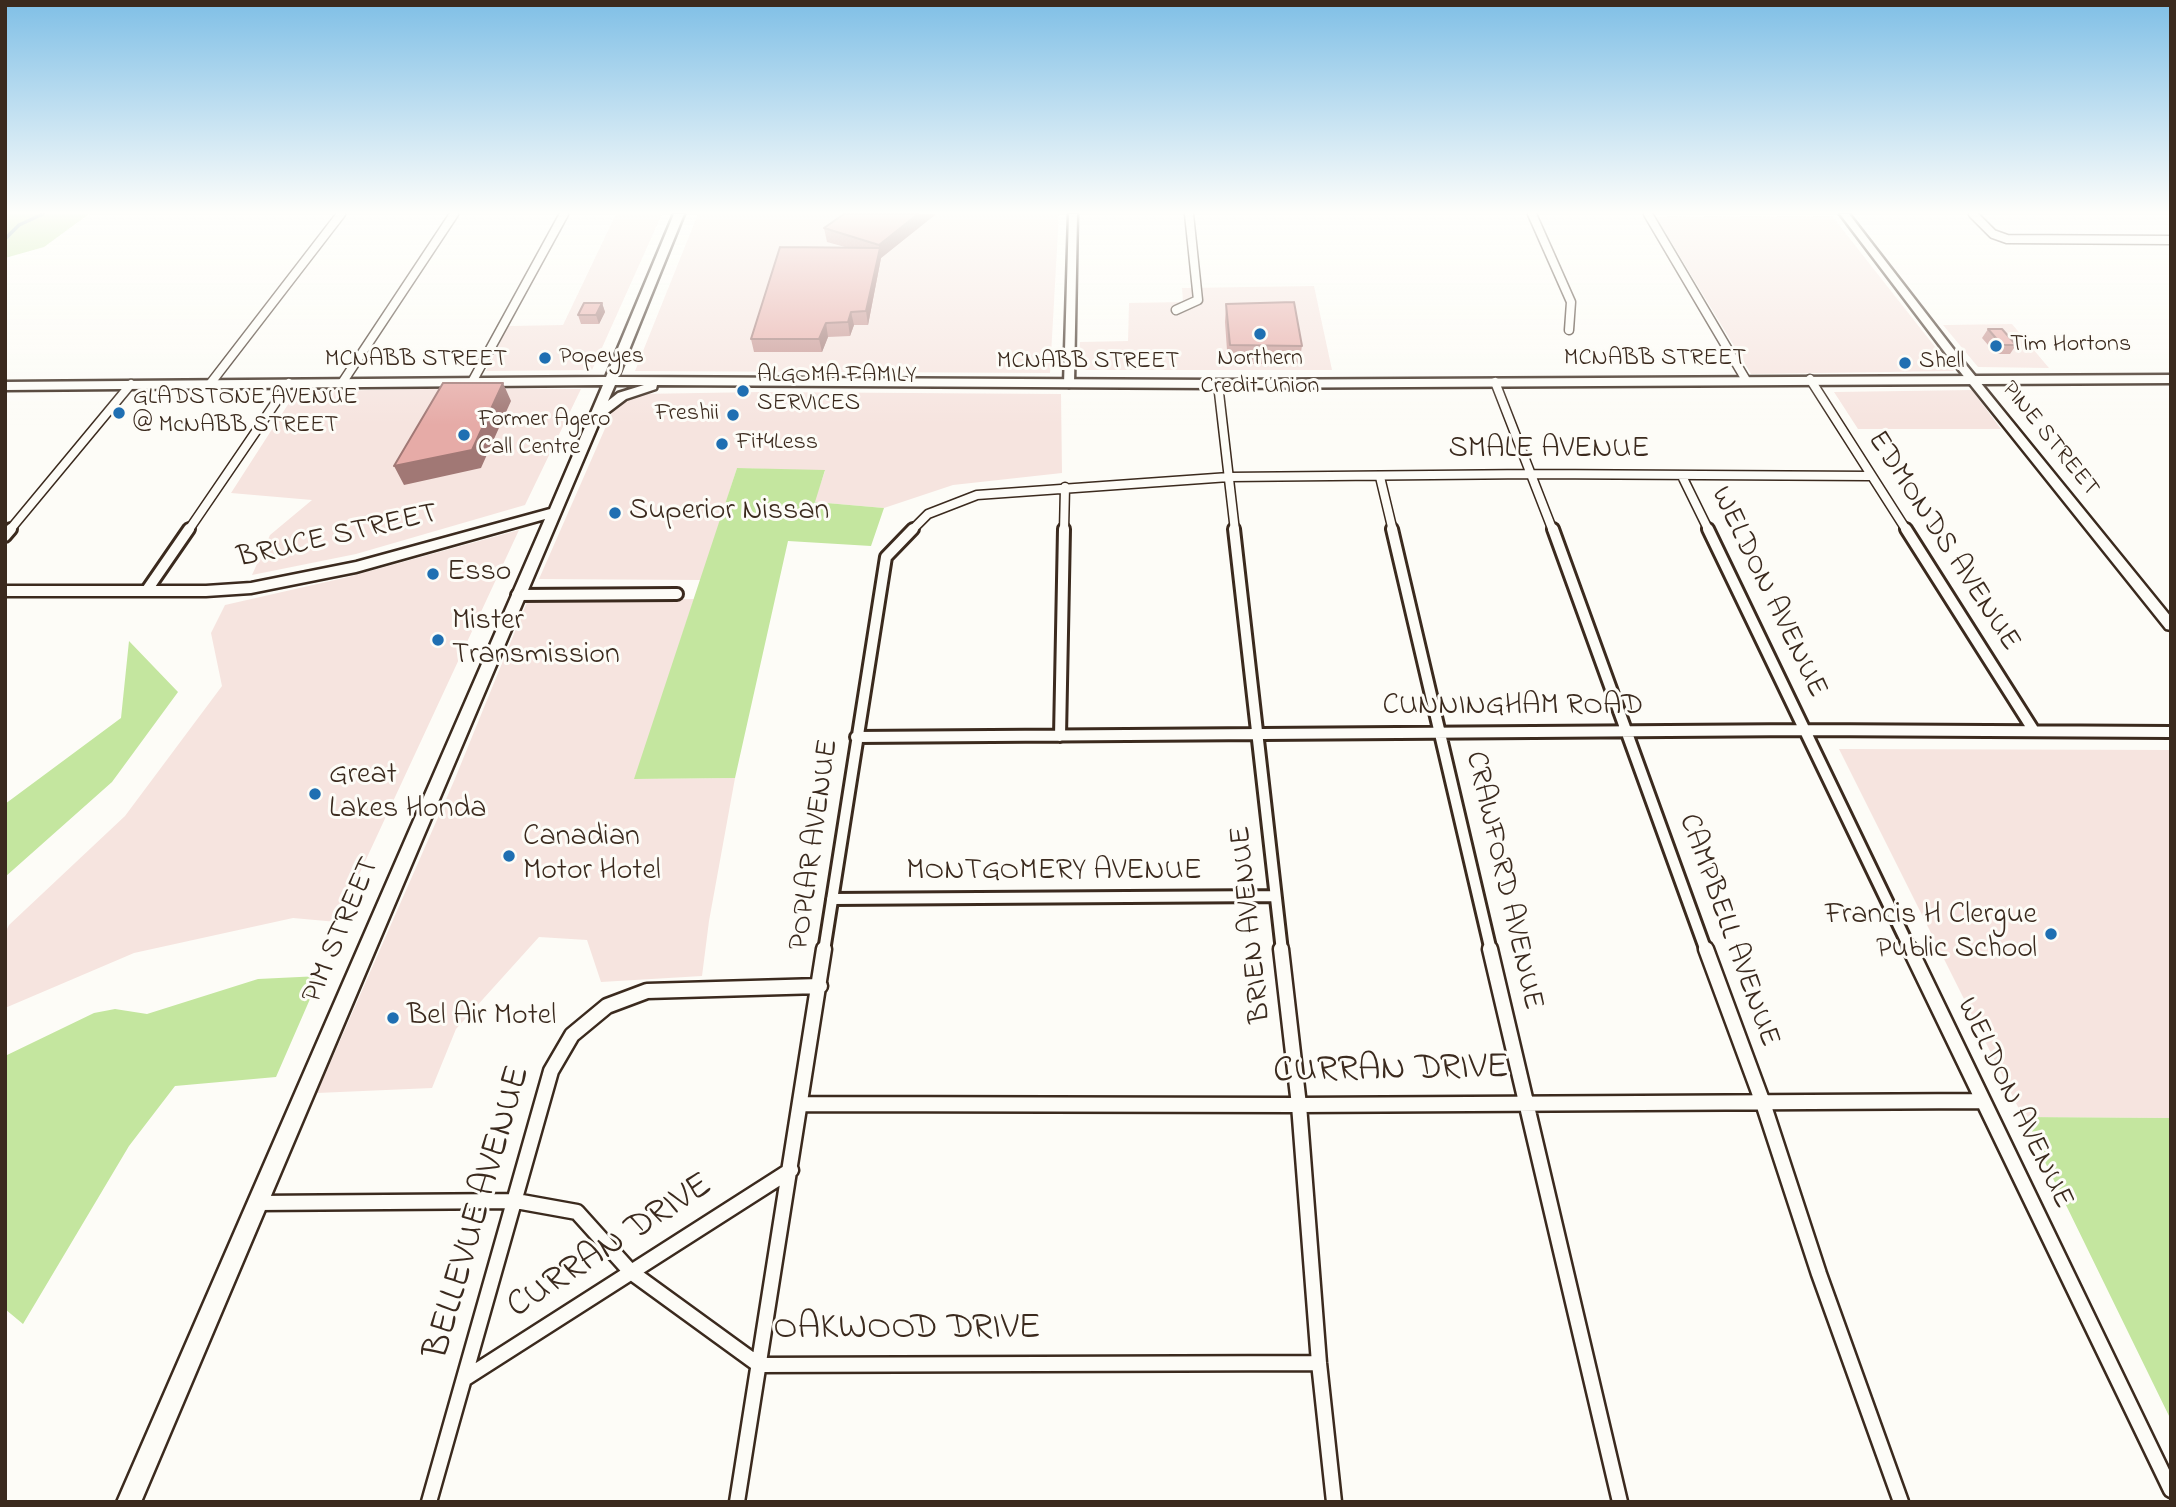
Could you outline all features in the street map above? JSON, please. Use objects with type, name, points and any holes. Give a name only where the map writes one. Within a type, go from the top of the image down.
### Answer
[{"type":"main road","name":"PIM STREET","points":[[129,1502],[596,416],[650,284]]},
{"type":"main road","name":"MCNABB STREET","points":[[5,386],[609,381],[1218,384],[2171,379]]},
{"type":"main road","points":[[596,416],[622,396],[667,382]]},
{"type":"main road","name":"BRUCE STREET","points":[[5,591],[206,591],[298,581],[553,512]]},
{"type":"street","points":[[210,384],[287,284]]},
{"type":"street","points":[[342,383],[407,284]]},
{"type":"street","points":[[472,382],[525,284]]},
{"type":"street","points":[[1069,384],[1071,284]]},
{"type":"street","points":[[1176,310],[1198,300],[1196,284]]},
{"type":"street","points":[[1563,284],[1571,302],[1569,330]]},
{"type":"street","points":[[1690,284],[1746,380]]},
{"type":"street","name":"PINE STREET","points":[[1899,284],[2171,626]]},
{"type":"street","name":"EDMONDS AVENUE","points":[[1810,380],[2034,731]]},
{"type":"street","name":"CAMPBELL AVENUE","points":[[1496,382],[1533,474],[1763,1103],[1819,1274],[1901,1502]]},
{"type":"street","points":[[147,590],[289,383]]},
{"type":"street","points":[[5,536],[131,384]]},
{"type":"street","name":"BRIEN AVENUE","points":[[1218,384],[1299,1105],[1319,1363],[1334,1502]]},
{"type":"street","name":"SMALE AVENUE","points":[[1229,477],[1533,474],[1870,476]]},
{"type":"street","name":"WELDON AVENUE","points":[[1682,476],[1981,1101],[2171,1490]]},
{"type":"street","name":"POPLAR AVENUE","points":[[737,1502],[802,1104],[856,737],[886,557],[928,514],[977,495],[1229,477]]},
{"type":"street","name":"CRAWFORD AVENUE","points":[[1380,477],[1620,1502]]},
{"type":"street","points":[[1060,736],[1065,487]]},
{"type":"street","points":[[517,595],[677,594]]},
{"type":"street","name":"CUNNINGHAM ROAD","points":[[856,737],[1804,730],[2171,732]]},
{"type":"street","name":"MONTGOMERY AVENUE","points":[[832,899],[1275,897]]},
{"type":"street","name":"BELLEVUE AVENUE","points":[[429,1502],[551,1071],[572,1035],[607,1006],[647,991],[820,986]]},
{"type":"street","name":"CURRAN DRIVE","points":[[802,1104],[1299,1105],[1981,1101]]},
{"type":"street","name":"CURRAN DRIVE","points":[[464,1379],[791,1170]]},
{"type":"street","name":"OAKWOOD DRIVE","points":[[257,1203],[516,1201],[577,1212],[631,1272],[759,1365],[1319,1363]]},
{"type":"shaded area","points":[[582,284],[630,284],[592,370],[486,371],[508,326],[563,325]]},
{"type":"shaded area","points":[[670,284],[1055,284],[1050,373],[635,371]]},
{"type":"shaded area","points":[[1697,284],[1886,284],[1954,371],[1751,374]]},
{"type":"shaded area","points":[[1314,286],[1332,370],[1078,370],[1080,342],[1128,341],[1129,303],[1183,302],[1182,288]]},
{"type":"shaded area","points":[[2012,324],[2049,368],[1978,367],[1943,325]]},
{"type":"shaded area","points":[[446,388],[581,389],[525,505],[356,554],[252,575],[270,535],[312,500],[231,493],[296,392]]},
{"type":"shaded area","points":[[1972,390],[2001,429],[1858,429],[1834,392]]},
{"type":"shaded area","points":[[637,394],[1061,394],[1062,473],[953,485],[884,508],[814,502],[825,471],[737,468],[701,580],[539,579],[614,408]]},
{"type":"shaded area","points":[[519,530],[337,922],[293,918],[134,953],[5,1008],[5,933],[9,925],[125,816],[222,686],[211,633],[225,605],[348,577]]},
{"type":"shaded area","points":[[694,599],[635,779],[735,778],[709,921],[702,976],[601,982],[587,940],[539,937],[456,1029],[432,1088],[317,1093],[454,781],[527,602]]},
{"type":"shaded area","name":"Francis H Clergue Public School","points":[[1839,749],[2171,750],[2171,1118],[2023,1117]]},
{"type":"green space","points":[[737,468],[825,470],[815,502],[884,508],[871,546],[788,541],[735,778],[634,779]]},
{"type":"green space","points":[[129,641],[178,692],[112,782],[5,877],[5,804],[121,718]]},
{"type":"green space","points":[[320,976],[276,1077],[175,1086],[129,1146],[23,1324],[5,1309],[5,1056],[94,1013],[115,1009],[147,1014],[258,979]]},
{"type":"green space","points":[[2023,1117],[2171,1118],[2171,1420]]},
{"type":"building","points":[[768,284],[872,284],[866,311],[851,312],[848,322],[826,323],[819,339],[751,339]]},
{"type":"building","points":[[1294,302],[1302,346],[1230,345],[1226,304]]},
{"type":"building","points":[[584,303],[602,303],[596,315],[578,315]]},
{"type":"building","points":[[1988,329],[2002,329],[2016,345],[2002,345]]},
{"type":"building","points":[[443,383],[503,383],[472,450],[394,466]]},
{"type":"place","name":"Northern Credit Union","points":[[1260,334]]},
{"type":"place","name":"Tim Hortons","points":[[1996,346]]},
{"type":"place","name":"Popeyes","points":[[545,358]]},
{"type":"place","name":"Shell","points":[[1905,363]]},
{"type":"place","name":"ALGOMA FAMILY SERVICES","points":[[743,391]]},
{"type":"place","name":"GLADSTONE AVENUE @ McNABB STREET","points":[[119,413]]},
{"type":"place","name":"Freshii","points":[[733,415]]},
{"type":"place","name":"Former Agero Call Centre","points":[[464,435]]},
{"type":"place","name":"Fit4Less","points":[[722,444]]},
{"type":"place","name":"Superior Nissan","points":[[615,513]]},
{"type":"place","name":"Esso","points":[[433,574]]},
{"type":"place","name":"Mister Transmission","points":[[438,640]]},
{"type":"place","name":"Great Lakes Honda","points":[[315,794]]},
{"type":"place","name":"Canadian Motor Hotel","points":[[509,856]]},
{"type":"place","name":"Francis H Clergue Public School","points":[[2051,934]]},
{"type":"place","name":"Bel Air Motel","points":[[393,1018]]}]
